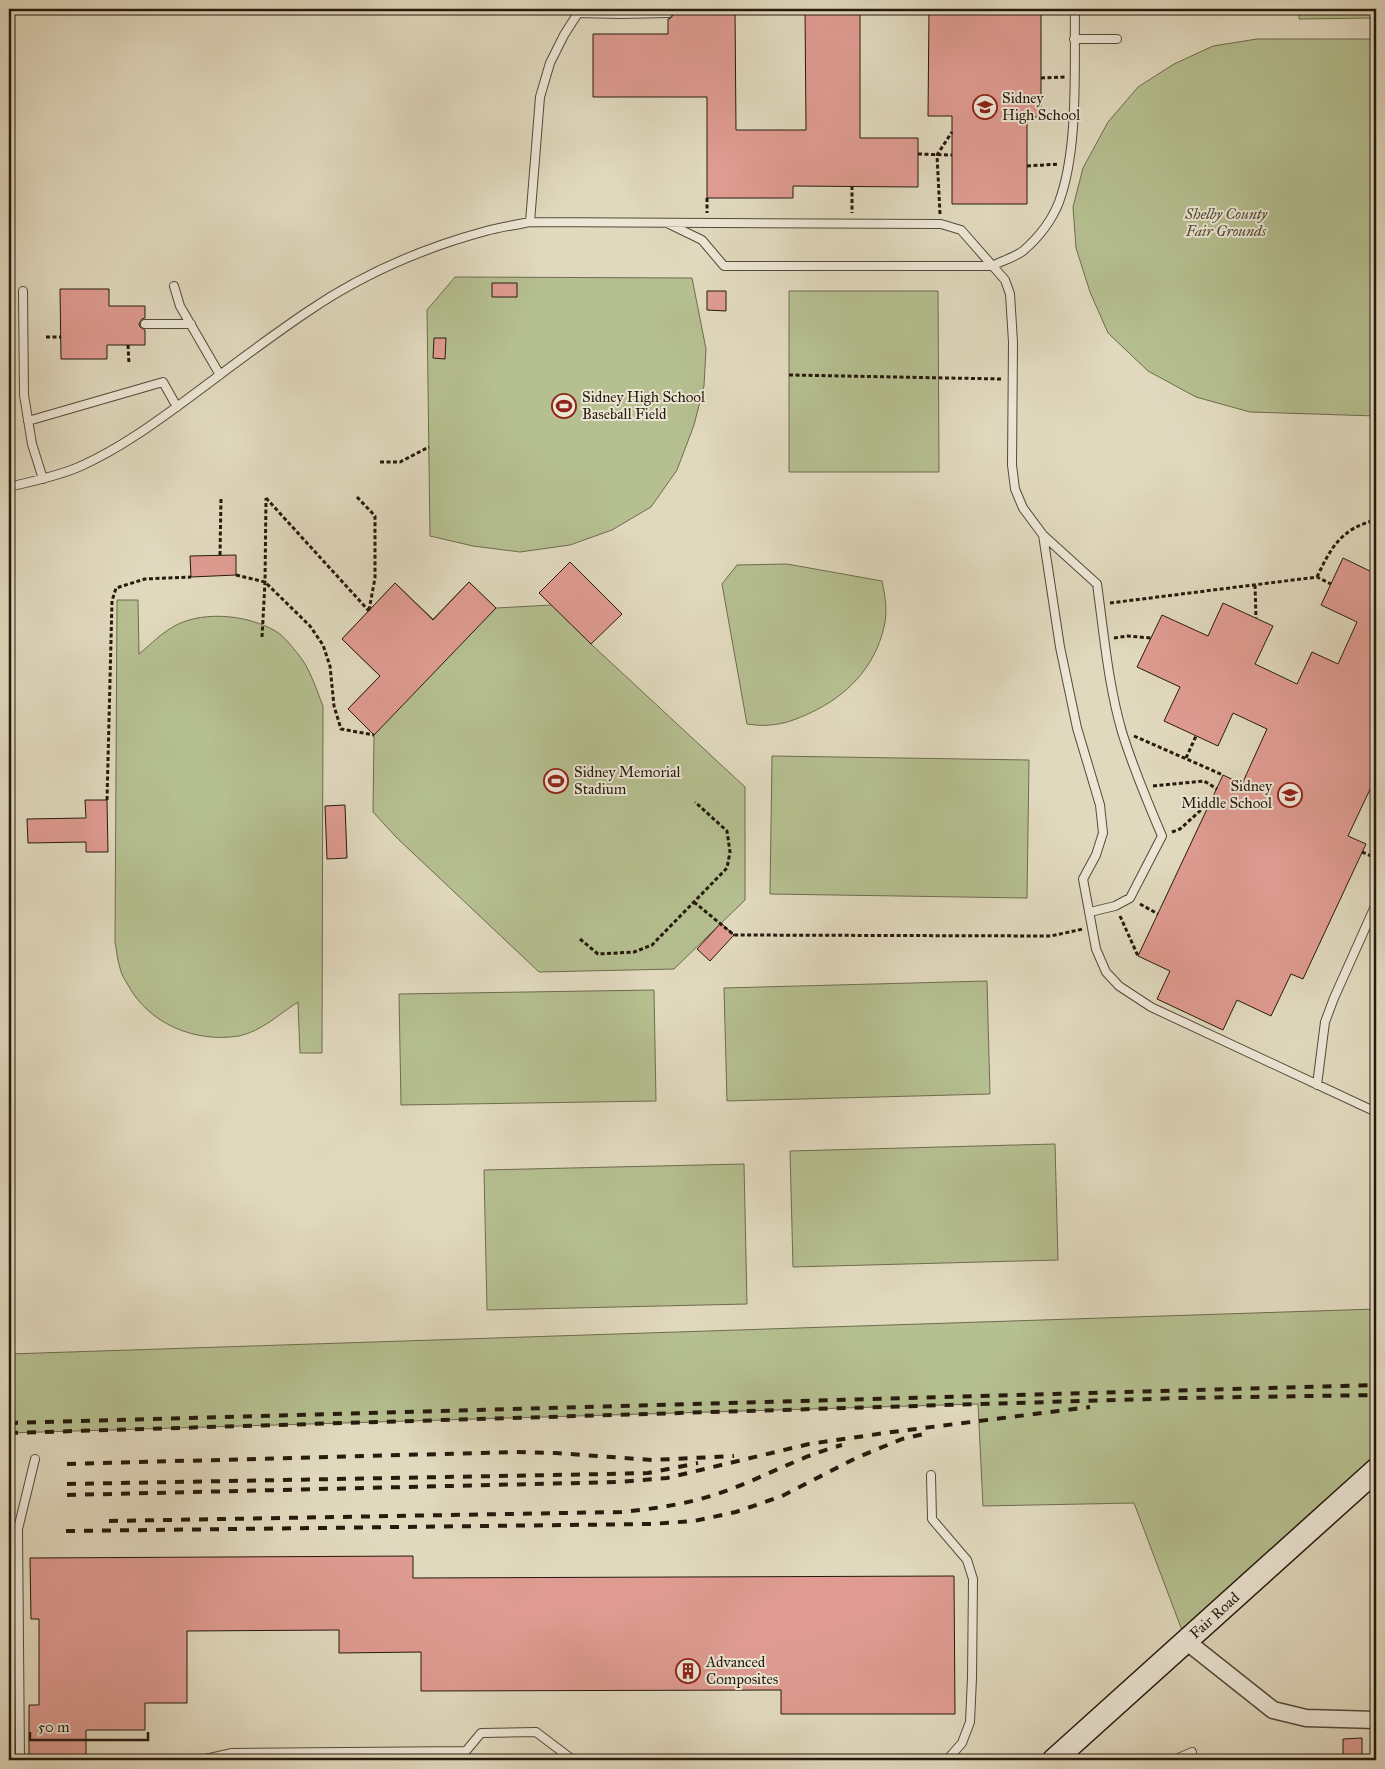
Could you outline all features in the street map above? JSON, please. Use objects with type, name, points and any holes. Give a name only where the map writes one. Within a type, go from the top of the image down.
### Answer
[{"type":"main road","name":"Fair Road","points":[[1054,1760],[1375,1471]]},
{"type":"street","points":[[1186,1641],[1273,1710],[1306,1718],[1376,1720]]},
{"type":"lane","points":[[668,223],[702,240],[724,266],[992,266],[1022,252],[1043,230],[1058,203],[1068,164],[1074,77],[1075,9]]},
{"type":"lane","points":[[530,222],[540,97],[550,63],[578,11],[668,13]]},
{"type":"lane","points":[[1074,39],[1116,39]]},
{"type":"lane","points":[[9,487],[43,479],[81,466],[102,454],[161,419],[308,311],[355,283],[424,251],[487,230],[530,222],[941,224],[961,230],[1004,280],[1010,294],[1012,318],[1012,465],[1015,489],[1023,508],[1043,535],[1097,584],[1107,662],[1122,731],[1141,787],[1162,836],[1130,898],[1115,906],[1090,912]]},
{"type":"lane","points":[[174,286],[180,306],[220,375]]},
{"type":"lane","points":[[23,290],[24,395],[32,444],[43,479]]},
{"type":"lane","points":[[145,324],[191,324]]},
{"type":"lane","points":[[28,421],[163,382],[177,407]]},
{"type":"lane","points":[[1043,535],[1064,665],[1077,728],[1100,805],[1103,832],[1096,855],[1083,879],[1096,949],[1106,972],[1119,986],[1151,1007],[1376,1112]]},
{"type":"lane","points":[[1317,1084],[1325,1022],[1376,904]]},
{"type":"lane","points":[[20,1760],[18,1529],[35,1459]]},
{"type":"lane","points":[[931,1475],[932,1519],[967,1560],[973,1579],[970,1722],[962,1743],[947,1760]]},
{"type":"lane","points":[[201,1760],[232,1753],[466,1751],[481,1733],[536,1732],[573,1760]]},
{"type":"lane","points":[[1174,1760],[1192,1752]]},
{"type":"path","points":[[1041,78],[1074,77]]},
{"type":"path","points":[[1041,116],[1072,115]]},
{"type":"path","points":[[941,224],[937,155],[952,132]]},
{"type":"path","points":[[918,154],[952,155]]},
{"type":"path","points":[[1027,166],[1068,164]]},
{"type":"path","points":[[852,186],[852,224]]},
{"type":"path","points":[[46,337],[61,337]]},
{"type":"path","points":[[128,345],[129,364]]},
{"type":"path","points":[[789,375],[1012,379]]},
{"type":"path","points":[[380,462],[400,462],[429,447]]},
{"type":"path","points":[[262,637],[266,498],[369,611],[375,578],[375,516],[357,497]]},
{"type":"path","points":[[220,555],[221,498]]},
{"type":"path","points":[[1317,577],[1329,552],[1341,537],[1363,523],[1376,520]]},
{"type":"path","points":[[236,575],[265,582],[310,626],[323,645],[330,666],[334,706],[341,728],[374,735]]},
{"type":"path","points":[[107,800],[112,601],[116,588],[144,579],[191,577]]},
{"type":"path","points":[[1100,604],[1317,577],[1331,584]]},
{"type":"path","points":[[1255,585],[1256,618]]},
{"type":"path","points":[[1104,640],[1127,636],[1151,638]]},
{"type":"path","points":[[1122,731],[1224,775]]},
{"type":"path","points":[[1186,758],[1196,736]]},
{"type":"path","points":[[1141,787],[1204,781],[1217,789]]},
{"type":"path","points":[[1162,836],[1180,829],[1211,801]]},
{"type":"path","points":[[580,939],[598,954],[634,952],[652,945],[727,868],[730,852],[727,832],[695,802]]},
{"type":"path","points":[[1362,852],[1376,858]]},
{"type":"path","points":[[1130,898],[1158,914]]},
{"type":"path","points":[[694,902],[734,935],[1051,936],[1092,927]]},
{"type":"path","points":[[1115,906],[1138,956]]},
{"type":"green space","points":[[1299,9],[1371,9],[1371,18],[1299,19]]},
{"type":"green space","name":"Shelby County Fair Grounds","points":[[1257,39],[1376,39],[1376,416],[1250,412],[1196,397],[1148,371],[1108,333],[1090,292],[1076,248],[1073,207],[1083,168],[1108,122],[1138,87],[1174,64],[1213,46]]},
{"type":"green space","name":"Sidney High School Baseball Field","points":[[455,277],[692,278],[706,349],[704,386],[694,425],[677,470],[651,507],[612,530],[570,545],[520,552],[473,546],[430,536],[427,310]]},
{"type":"green space","points":[[789,291],[938,291],[939,472],[789,472]]},
{"type":"green space","points":[[787,564],[882,581],[886,610],[884,627],[874,655],[858,679],[836,698],[810,713],[786,722],[765,725],[747,724],[722,584],[737,565]]},
{"type":"green space","name":"Sidney Memorial Stadium","points":[[469,582],[496,608],[552,605],[591,644],[745,787],[745,900],[674,969],[539,972],[397,838],[373,812],[374,735],[348,709],[380,676],[342,639],[395,583],[433,619]]},
{"type":"green space","points":[[117,600],[138,600],[139,654],[164,633],[180,623],[193,619],[222,616],[252,621],[277,632],[298,654],[309,672],[323,706],[322,1053],[300,1053],[298,1002],[263,1026],[247,1034],[222,1037],[206,1036],[175,1028],[161,1020],[137,999],[122,975],[115,942]]},
{"type":"green space","points":[[772,756],[1029,760],[1027,898],[770,894]]},
{"type":"green space","points":[[987,981],[990,1094],[727,1101],[724,988]]},
{"type":"green space","points":[[654,990],[656,1101],[401,1105],[399,994]]},
{"type":"green space","points":[[1055,1144],[1058,1260],[793,1267],[790,1151]]},
{"type":"green space","points":[[744,1164],[747,1304],[487,1310],[484,1170]]},
{"type":"green space","points":[[1376,1309],[1376,1470],[1186,1641],[1134,1503],[983,1506],[978,1404],[9,1433],[9,1354]]},
{"type":"building","points":[[672,9],[735,9],[736,130],[806,130],[805,9],[860,9],[860,138],[918,138],[918,187],[793,186],[793,198],[707,198],[707,97],[593,97],[593,34],[668,34],[668,19],[674,13]]},
{"type":"building","points":[[929,9],[1041,9],[1041,117],[1027,117],[1027,204],[952,204],[952,116],[928,116]]},
{"type":"building","points":[[492,283],[517,283],[517,297],[492,297]]},
{"type":"building","points":[[60,289],[109,289],[109,306],[145,306],[145,318],[139,324],[145,330],[145,345],[107,345],[107,359],[61,359]]},
{"type":"building","points":[[707,291],[726,291],[726,311],[707,310]]},
{"type":"building","points":[[434,338],[446,338],[445,359],[433,358]]},
{"type":"building","points":[[236,555],[236,575],[191,577],[190,556]]},
{"type":"building","name":"Sidney Middle School","points":[[1343,558],[1376,574],[1376,784],[1373,783],[1348,836],[1366,844],[1303,979],[1291,974],[1271,1016],[1237,1000],[1223,1030],[1157,999],[1170,971],[1138,956],[1223,775],[1242,784],[1267,729],[1233,713],[1218,746],[1164,721],[1180,687],[1137,667],[1162,615],[1208,636],[1223,603],[1273,626],[1255,664],[1297,684],[1312,652],[1338,664],[1357,622],[1321,605]]},
{"type":"building","points":[[570,562],[622,614],[591,644],[539,593]]},
{"type":"building","points":[[469,582],[496,608],[374,735],[348,709],[380,676],[342,639],[395,583],[433,620]]},
{"type":"building","points":[[85,800],[107,800],[108,852],[86,852],[86,842],[28,843],[27,819],[86,818]]},
{"type":"building","points":[[345,805],[347,858],[327,859],[325,806]]},
{"type":"building","points":[[721,923],[734,935],[710,961],[697,949]]},
{"type":"building","name":"Advanced Composites","points":[[413,1556],[413,1578],[954,1576],[955,1714],[781,1714],[781,1690],[421,1691],[421,1652],[339,1653],[339,1630],[187,1631],[187,1703],[145,1703],[145,1730],[86,1730],[86,1760],[29,1760],[29,1705],[39,1705],[39,1619],[31,1619],[30,1558]]},
{"type":"building","points":[[1362,1738],[1362,1760],[1343,1760],[1343,1739]]},
{"type":"railway","points":[[9,1423],[1376,1385]]},
{"type":"railway","points":[[9,1433],[1182,1398],[1376,1395]]},
{"type":"railway","points":[[67,1495],[619,1482],[667,1478],[809,1444],[1090,1407]]},
{"type":"railway","points":[[66,1531],[651,1524],[694,1521],[736,1512],[782,1496],[856,1458],[902,1439],[928,1433]]},
{"type":"railway","points":[[109,1521],[633,1511],[678,1504],[711,1496],[809,1456],[842,1445]]},
{"type":"railway","points":[[67,1464],[516,1452],[652,1460],[734,1456]]},
{"type":"railway","points":[[67,1484],[648,1473],[698,1463]]},
{"type":"place","name":"Sidney High School","points":[[985,107]]},
{"type":"place","name":"Sidney High School Baseball Field","points":[[564,406]]},
{"type":"place","name":"Sidney Memorial Stadium","points":[[556,781]]},
{"type":"place","name":"Sidney Middle School","points":[[1290,795]]},
{"type":"place","name":"Advanced Composites","points":[[688,1671]]}]
